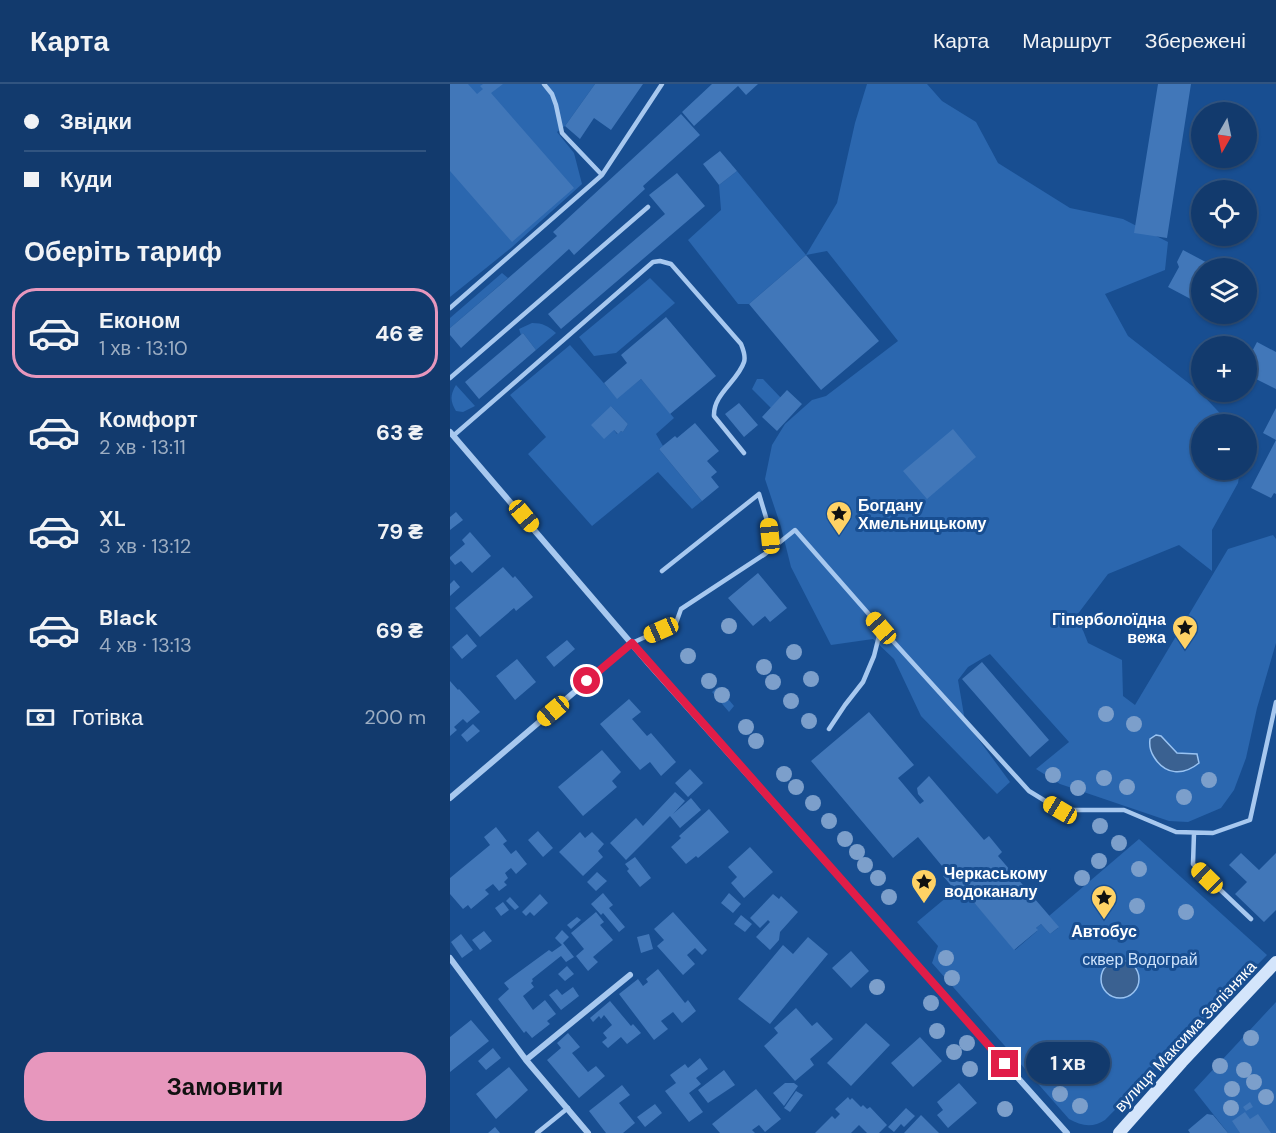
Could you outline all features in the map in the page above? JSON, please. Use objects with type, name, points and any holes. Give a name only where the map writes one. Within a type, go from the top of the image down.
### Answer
[{"type":"main road","name":"вулиця Максима Залізняка","points":[[1119,1133],[1276,962]]},
{"type":"street","points":[[452,434],[632,643],[1067,1133]]},
{"type":"street","points":[[450,798],[632,643]]},
{"type":"street","points":[[450,958],[526,1060],[588,1133]]},
{"type":"street","points":[[526,1060],[630,975]]},
{"type":"lane","points":[[544,84],[552,94],[562,133],[602,175]]},
{"type":"lane","points":[[450,308],[602,175],[662,84]]},
{"type":"lane","points":[[450,378],[648,207]]},
{"type":"lane","points":[[452,434],[653,262],[660,261],[671,264],[741,344],[744,362],[717,402],[714,416],[744,453]]},
{"type":"lane","points":[[662,571],[759,494],[768,524],[771,549]]},
{"type":"lane","points":[[632,643],[676,623],[681,609],[771,549],[795,530],[1029,791],[1060,810],[1124,810],[1176,832],[1213,833],[1250,820],[1276,702]]},
{"type":"lane","points":[[829,729],[844,705],[863,682],[874,656],[881,628]]},
{"type":"lane","points":[[1194,833],[1193,864],[1251,919]]},
{"type":"lane","points":[[537,1133],[568,1108]]},
{"type":"green space","points":[[450,84],[595,84],[565,126],[557,132],[574,153],[582,184],[511,248],[450,297]]},
{"type":"green space","points":[[867,84],[927,84],[942,101],[976,122],[998,163],[1070,208],[1123,219],[1168,242],[1165,270],[1105,294],[1128,336],[1191,385],[1191,402],[1209,402],[1221,414],[1191,414],[1191,480],[1238,480],[1238,483],[1212,530],[1212,571],[1179,545],[1108,574],[1077,615],[1088,643],[1122,660],[1123,696],[1135,705],[1228,549],[1273,535],[1276,539],[1276,643],[1257,708],[1246,758],[1234,790],[1221,808],[1188,822],[1169,821],[1060,784],[1036,769],[1069,742],[990,654],[968,667],[958,680],[965,721],[1010,782],[997,794],[921,716],[894,659],[873,639],[831,645],[791,567],[765,479],[772,445],[785,424],[812,400],[826,396],[898,341],[827,251],[806,255],[837,203],[855,123]]},
{"type":"green space","points":[[737,171],[806,255],[749,304],[738,304],[688,240],[721,210],[719,185]]},
{"type":"green space","points":[[502,273],[508,278],[450,328],[450,318]]},
{"type":"green space","points":[[650,278],[675,303],[616,353],[594,356],[579,337]]},
{"type":"green space","points":[[532,323],[545,325],[556,333],[536,350],[523,333],[521,335],[519,329]]},
{"type":"green space","points":[[570,345],[617,398],[641,379],[674,418],[656,434],[663,446],[659,449],[702,501],[692,509],[658,472],[592,526],[528,454],[546,437],[510,395]],"holes":[[[611,406],[628,424],[623,432],[617,434],[614,430]]]},
{"type":"green space","points":[[757,379],[763,379],[781,398],[771,408],[752,389]]},
{"type":"green space","points":[[456,385],[475,406],[463,412],[456,411],[452,398]]},
{"type":"green space","points":[[718,687],[734,706],[729,712],[712,692]]},
{"type":"green space","name":"сквер Водограй","points":[[1139,839],[1267,955],[1105,1120],[1092,1125],[1082,1125],[1069,1119],[932,963],[938,946],[917,922],[960,886],[1015,950],[1037,931],[1036,928],[1041,924],[1050,934],[1058,928],[1049,916]]},
{"type":"green space","points":[[1276,1002],[1276,1133],[1228,1133],[1194,1090]]},
{"type":"shaded area","points":[[1156,735],[1161,736],[1177,753],[1197,754],[1199,763],[1181,772],[1163,767],[1158,763],[1150,748],[1150,739]]},
{"type":"shaded area","points":[[1120,960],[1133,966],[1139,979],[1133,992],[1120,998],[1107,992],[1101,979],[1107,966]]},
{"type":"building","points":[[450,84],[468,84],[477,94],[483,89],[480,86],[483,84],[503,84],[491,93],[574,188],[512,242],[450,171]]},
{"type":"building","points":[[595,84],[643,84],[611,130],[594,118],[580,139],[565,126]]},
{"type":"building","points":[[712,84],[758,84],[746,95],[738,86],[694,126],[682,112]]},
{"type":"building","points":[[1158,84],[1191,84],[1167,238],[1134,233]]},
{"type":"building","points":[[681,114],[700,135],[643,186],[645,189],[574,255],[569,249],[461,348],[450,335],[450,328],[557,236],[553,232]]},
{"type":"building","points":[[720,151],[737,171],[719,185],[703,164]]},
{"type":"building","points":[[677,173],[705,206],[561,329],[548,314],[665,214],[649,195]]},
{"type":"building","points":[[1183,250],[1198,258],[1191,258],[1191,299],[1168,287],[1179,267],[1177,262]]},
{"type":"building","points":[[806,255],[879,341],[821,390],[749,304]]},
{"type":"building","points":[[666,317],[716,376],[670,414],[641,379],[617,399],[604,383],[627,363],[621,355]]},
{"type":"building","points":[[523,333],[536,350],[479,399],[465,382]]},
{"type":"building","points":[[1257,342],[1276,352],[1276,389],[1257,380]]},
{"type":"building","points":[[787,390],[802,404],[777,431],[762,417]]},
{"type":"building","points":[[739,403],[758,425],[744,437],[725,414]]},
{"type":"building","points":[[611,406],[628,424],[623,432],[618,434],[614,430],[604,439],[591,425]]},
{"type":"building","points":[[1276,408],[1276,440],[1263,433]]},
{"type":"building","points":[[695,423],[719,451],[707,461],[717,472],[711,477],[719,487],[702,501],[659,449]]},
{"type":"building","points":[[953,429],[976,457],[927,499],[903,471]]},
{"type":"building","points":[[1276,440],[1276,494],[1274,493],[1271,498],[1251,488]]},
{"type":"building","points":[[456,512],[463,520],[450,530],[450,517]]},
{"type":"building","points":[[470,532],[491,556],[472,573],[461,561],[455,565],[450,559],[465,544],[462,540]]},
{"type":"building","points":[[503,567],[513,578],[515,576],[533,597],[516,611],[514,608],[480,637],[455,608]]},
{"type":"building","points":[[758,573],[787,608],[770,622],[765,616],[753,626],[728,598]]},
{"type":"building","points":[[454,580],[460,587],[450,596],[450,584]]},
{"type":"building","points":[[467,634],[477,646],[462,659],[452,647]]},
{"type":"building","points":[[567,640],[575,649],[554,667],[546,657]]},
{"type":"building","points":[[517,659],[536,682],[515,700],[496,676]]},
{"type":"building","points":[[982,662],[1049,740],[1030,757],[962,679]]},
{"type":"building","points":[[450,681],[480,712],[467,723],[463,719],[454,727],[457,730],[450,736]]},
{"type":"building","points":[[629,699],[641,712],[632,719],[647,736],[651,733],[676,762],[661,776],[650,762],[640,770],[600,724]]},
{"type":"building","points":[[869,712],[914,765],[898,778],[920,804],[924,801],[918,794],[917,788],[929,776],[984,840],[989,836],[1002,852],[998,856],[1059,927],[1050,934],[1041,924],[1036,928],[1038,930],[1014,950],[960,886],[955,890],[943,876],[947,872],[918,837],[893,858],[811,761]]},
{"type":"building","points":[[473,724],[480,731],[467,742],[461,735]]},
{"type":"building","points":[[602,750],[621,772],[612,781],[617,787],[583,816],[558,787]]},
{"type":"building","points":[[690,769],[703,783],[688,797],[675,783]]},
{"type":"building","points":[[675,792],[685,801],[673,814],[691,798],[701,810],[680,828],[670,816],[626,860],[610,843],[636,818],[643,826]]},
{"type":"building","points":[[709,809],[729,832],[698,858],[696,856],[686,864],[671,847],[681,838],[679,836]]},
{"type":"building","points":[[496,827],[507,841],[503,844],[511,854],[516,850],[527,864],[516,874],[511,868],[505,873],[508,878],[504,882],[507,885],[499,891],[493,884],[485,890],[489,894],[471,909],[468,905],[463,909],[450,894],[450,878],[490,845],[484,837]]},
{"type":"building","points":[[538,831],[553,848],[543,857],[528,840]]},
{"type":"building","points":[[580,832],[585,838],[592,832],[604,844],[598,851],[603,857],[583,876],[559,852]]},
{"type":"building","points":[[750,847],[773,872],[744,898],[731,883],[737,877],[728,867]]},
{"type":"building","points":[[1241,853],[1259,870],[1276,853],[1276,910],[1264,922],[1235,894],[1247,882],[1229,865]]},
{"type":"building","points":[[635,857],[651,878],[640,887],[627,871],[629,869],[625,864]]},
{"type":"building","points":[[597,872],[607,881],[596,891],[587,882]]},
{"type":"building","points":[[603,893],[613,905],[609,908],[625,927],[619,932],[603,913],[601,915],[591,904]]},
{"type":"building","points":[[729,893],[741,904],[733,913],[721,903]]},
{"type":"building","points":[[540,894],[548,903],[534,916],[530,912],[526,916],[522,912]]},
{"type":"building","points":[[773,894],[779,899],[781,896],[798,912],[780,932],[779,940],[770,950],[756,937],[770,922],[768,920],[760,928],[750,918]]},
{"type":"building","points":[[510,897],[519,907],[515,910],[506,901]]},
{"type":"building","points":[[503,902],[509,910],[501,916],[495,908]]},
{"type":"building","points":[[596,912],[604,922],[600,925],[613,940],[593,957],[598,962],[588,971],[576,956],[584,949],[571,933]]},
{"type":"building","points":[[673,912],[707,950],[702,955],[695,948],[687,955],[695,964],[683,975],[657,946],[664,940],[654,929]]},
{"type":"building","points":[[741,915],[752,924],[745,932],[734,924]]},
{"type":"building","points":[[577,917],[581,920],[571,929],[567,925]]},
{"type":"building","points":[[562,930],[569,937],[563,943],[574,957],[566,962],[561,956],[532,979],[531,983],[534,987],[523,996],[533,1010],[545,1000],[556,1014],[547,1021],[550,1024],[532,1038],[526,1031],[524,1033],[498,999],[509,989],[504,983],[549,950],[552,952],[562,945],[555,938]]},
{"type":"building","points":[[484,931],[492,941],[480,950],[472,940]]},
{"type":"building","points":[[461,934],[473,950],[462,958],[451,942]]},
{"type":"building","points":[[649,934],[653,949],[641,953],[637,937]]},
{"type":"building","points":[[808,937],[828,954],[770,1024],[738,999],[783,945],[793,954]]},
{"type":"building","points":[[851,951],[869,971],[851,988],[832,968]]},
{"type":"building","points":[[567,966],[574,974],[565,981],[558,974]]},
{"type":"building","points":[[658,969],[685,1003],[688,1000],[696,1011],[682,1023],[673,1012],[661,1021],[668,1029],[654,1040],[619,994],[638,979],[643,986],[648,982],[646,979]]},
{"type":"building","points":[[573,987],[579,996],[561,1010],[549,995],[557,989],[562,995]]},
{"type":"building","points":[[610,1001],[631,1026],[633,1024],[641,1033],[627,1044],[621,1037],[608,1048],[602,1042],[607,1038],[603,1033],[612,1025],[604,1015],[601,1019],[599,1016],[593,1022],[590,1018]]},
{"type":"building","points":[[796,1008],[812,1026],[817,1022],[833,1039],[810,1059],[814,1065],[795,1081],[764,1046],[778,1033],[774,1028]]},
{"type":"building","points":[[471,1020],[489,1041],[450,1072],[450,1037]]},
{"type":"building","points":[[866,1023],[890,1045],[851,1086],[827,1063]]},
{"type":"building","points":[[568,1033],[580,1047],[572,1053],[588,1072],[596,1066],[605,1076],[579,1098],[547,1060],[561,1048],[557,1043]]},
{"type":"building","points":[[920,1037],[942,1061],[913,1087],[891,1063]]},
{"type":"building","points":[[493,1048],[501,1058],[486,1070],[478,1061]]},
{"type":"building","points":[[700,1058],[708,1069],[696,1078],[701,1084],[689,1093],[703,1112],[689,1122],[665,1091],[676,1083],[670,1075],[685,1064],[688,1068]]},
{"type":"building","points":[[509,1067],[528,1090],[496,1119],[476,1094]]},
{"type":"building","points":[[724,1070],[735,1085],[708,1103],[698,1090]]},
{"type":"building","points":[[785,1083],[794,1083],[798,1086],[784,1106],[773,1093]]},
{"type":"building","points":[[959,1083],[977,1103],[948,1128],[937,1115],[943,1110],[937,1102]]},
{"type":"building","points":[[622,1085],[630,1095],[619,1103],[635,1123],[623,1133],[606,1133],[589,1111]]},
{"type":"building","points":[[756,1089],[781,1119],[765,1132],[759,1125],[752,1130],[755,1133],[720,1133],[712,1124]]},
{"type":"building","points":[[796,1091],[803,1095],[790,1112],[784,1108]]},
{"type":"building","points":[[848,1097],[861,1107],[863,1105],[867,1109],[870,1107],[887,1125],[879,1133],[867,1133],[859,1125],[851,1133],[815,1133],[832,1116],[835,1119],[840,1114],[835,1109]]},
{"type":"building","points":[[1250,1102],[1253,1107],[1246,1111],[1243,1107]]},
{"type":"building","points":[[655,1104],[662,1113],[645,1127],[637,1117]]},
{"type":"building","points":[[906,1108],[915,1116],[904,1127],[901,1124],[894,1132],[888,1127]]},
{"type":"building","points":[[1245,1112],[1250,1119],[1258,1114],[1271,1133],[1240,1133],[1232,1121]]},
{"type":"building","points":[[1207,1114],[1213,1115],[1228,1133],[1190,1133],[1188,1130]]},
{"type":"building","points":[[921,1115],[939,1133],[904,1133]]},
{"type":"building","points":[[495,1127],[500,1133],[488,1133]]},
{"type":"place","name":"Богдану Хмельницькому","points":[[839,537]]},
{"type":"place","name":"Гіперболоїдна вежа","points":[[1185,651]]},
{"type":"place","name":"Черкаському водоканалу","points":[[924,905]]},
{"type":"place","name":"Автобус","points":[[1104,921]]},
{"type":"route","points":[[587,681],[632,643],[1005,1064]]}]
